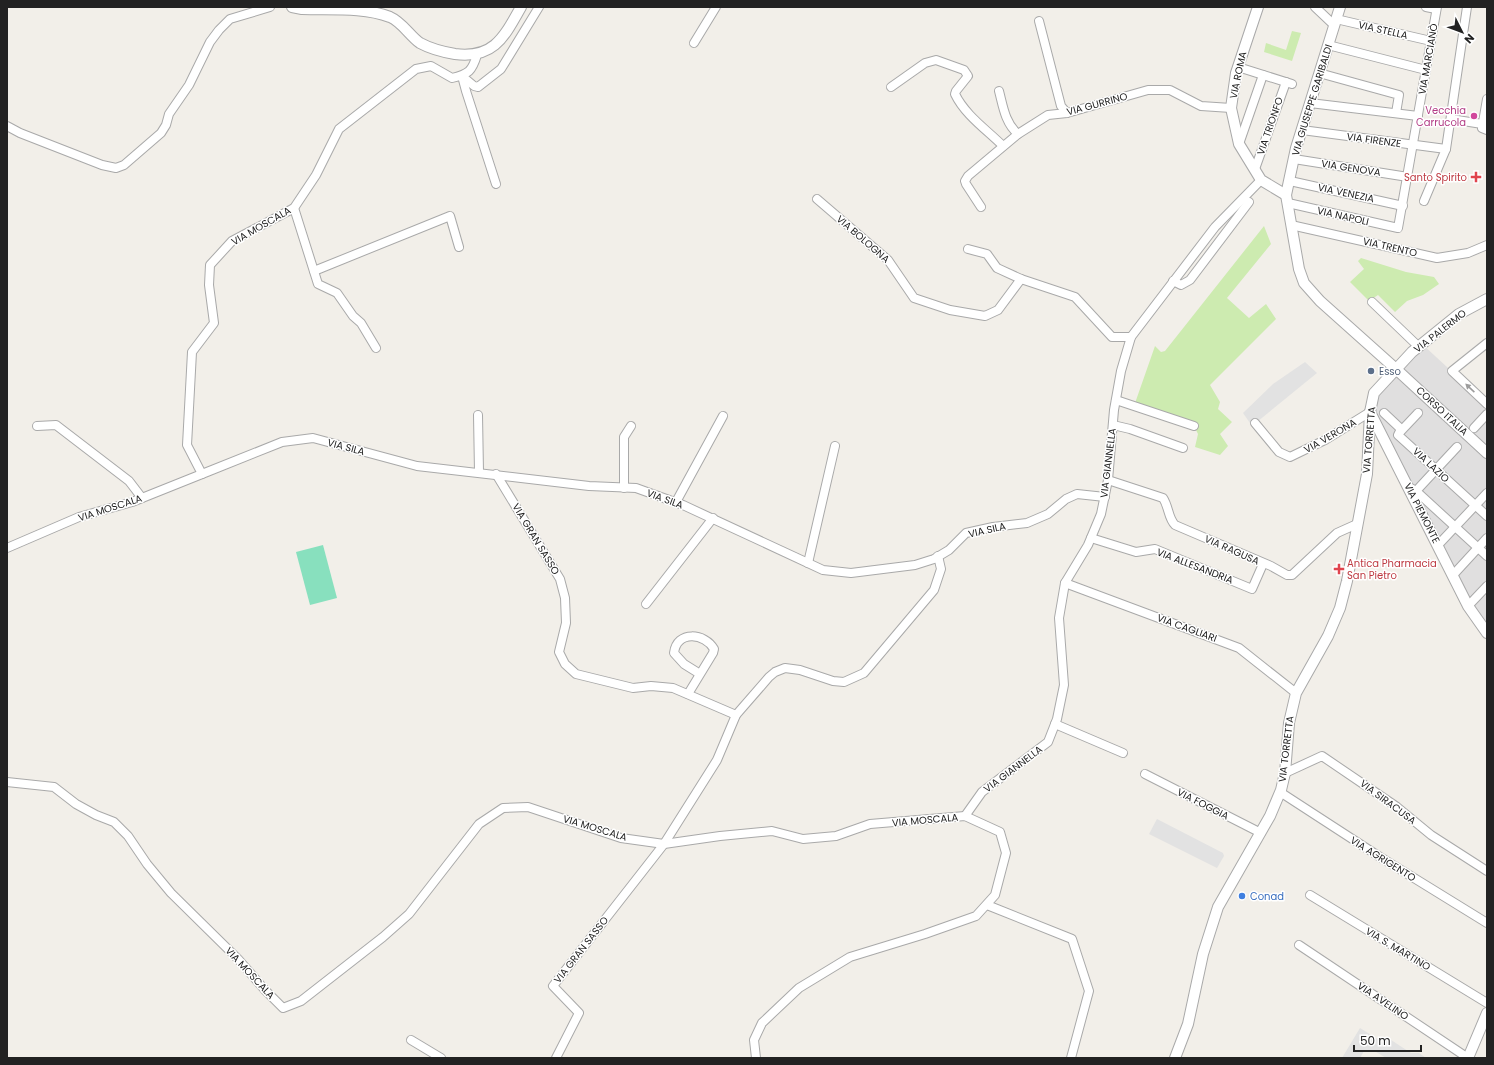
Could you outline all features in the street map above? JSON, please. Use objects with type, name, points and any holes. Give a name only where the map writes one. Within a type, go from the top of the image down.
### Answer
[{"type":"street","points":[[7,126],[20,133],[102,164],[116,168],[124,165],[161,133],[166,125],[169,114],[189,85],[210,42],[218,30],[230,19],[270,7]]},
{"type":"street","points":[[292,7],[302,9],[375,12],[392,18],[419,42],[431,49],[448,53],[477,55],[488,50],[500,41],[521,7]]},
{"type":"street","points":[[462,76],[474,86],[478,87],[501,69],[539,7]]},
{"type":"street","points":[[694,43],[716,7]]},
{"type":"street","name":"VIA ROMA","points":[[1257,7],[1238,67],[1231,108],[1239,144],[1261,180]]},
{"type":"street","points":[[1315,7],[1335,22]]},
{"type":"street","name":"VIA GIUSEPPE GARIBALDI","points":[[1340,7],[1294,159],[1287,199],[1291,225],[1304,283],[1320,301],[1396,368]]},
{"type":"street","points":[[1426,7],[1436,8]]},
{"type":"street","points":[[1424,201],[1446,149],[1466,7]]},
{"type":"street","name":"VIA MARCIANÒ","points":[[1398,228],[1436,8]]},
{"type":"street","points":[[1039,21],[1060,106],[1067,113]]},
{"type":"street","name":"VIA STELLA","points":[[1335,22],[1431,41]]},
{"type":"street","points":[[1328,45],[1426,70]]},
{"type":"street","points":[[462,76],[472,69],[477,55]]},
{"type":"street","points":[[891,87],[925,64],[936,60],[964,70],[968,76],[955,94],[975,119],[1003,146]]},
{"type":"street","name":"VIA MOSCALA","points":[[7,548],[79,517],[142,498],[202,474],[187,445],[192,352],[214,322],[209,285],[210,265],[232,241],[294,208],[316,175],[339,129],[410,73],[416,69],[431,66],[452,78],[462,76]]},
{"type":"street","points":[[1238,67],[1263,75],[1239,144]]},
{"type":"street","points":[[1319,73],[1399,95],[1396,113]]},
{"type":"street","name":"VIA TRIONFO","points":[[1255,169],[1289,83],[1263,75]]},
{"type":"street","points":[[462,76],[496,184]]},
{"type":"street","name":"VIA GURRINO","points":[[981,207],[965,181],[968,176],[1018,134],[1048,115],[1067,113],[1148,90],[1170,90],[1201,106],[1231,108]]},
{"type":"street","points":[[1000,91],[1006,117],[1011,128],[1018,134]]},
{"type":"street","points":[[1451,119],[1484,128],[1487,99]]},
{"type":"street","points":[[1310,103],[1418,116]]},
{"type":"street","name":"VIA FIRENZE","points":[[1302,130],[1413,146],[1446,149]]},
{"type":"street","name":"VIA GENOVA","points":[[1294,159],[1408,177]]},
{"type":"street","points":[[1261,180],[1287,199]]},
{"type":"street","name":"VIA GIANNELLA","points":[[965,816],[982,792],[1048,742],[1055,724],[1064,685],[1059,618],[1065,583],[1091,538],[1101,514],[1108,480],[1116,400],[1121,371],[1131,337],[1215,227],[1261,180]]},
{"type":"street","name":"VIA VENEZIA","points":[[1290,181],[1403,206]]},
{"type":"street","name":"VIA BOLOGNA","points":[[817,199],[888,260],[914,298],[950,310],[985,316],[998,310],[1021,279]]},
{"type":"street","name":"VIA NAPOLI","points":[[1287,199],[1398,228]]},
{"type":"street","points":[[1173,281],[1181,285],[1190,280],[1249,202]]},
{"type":"street","points":[[294,208],[318,284],[337,293],[353,316],[361,323],[376,348]]},
{"type":"street","points":[[314,271],[401,234],[450,216],[459,247]]},
{"type":"street","name":"VIA TRENTO","points":[[1291,225],[1437,258],[1468,253],[1487,245]]},
{"type":"street","points":[[968,249],[988,254],[997,268],[1021,279],[1075,297],[1112,337],[1131,337]]},
{"type":"street","name":"VIA PALERMO","points":[[1396,368],[1459,314],[1487,299]]},
{"type":"street","points":[[1372,302],[1419,347]]},
{"type":"street","points":[[1487,343],[1452,371],[1487,404]]},
{"type":"street","name":"VIA TORRETTA","points":[[1175,1058],[1188,1024],[1210,929],[1218,907],[1261,833],[1280,792],[1285,773],[1289,723],[1296,693],[1328,636],[1340,608],[1367,474],[1370,412],[1374,394],[1396,368]]},
{"type":"street","name":"CORSO ITALIA","points":[[1396,368],[1487,453]]},
{"type":"street","points":[[1116,400],[1194,426]]},
{"type":"street","name":"VIA VERONA","points":[[1255,423],[1279,452],[1290,457],[1325,440],[1370,412]]},
{"type":"street","name":"VIA PIEMONTE","points":[[1370,412],[1412,489],[1468,606],[1487,633]]},
{"type":"street","name":"VIA LAZIO","points":[[1384,413],[1401,429],[1398,435],[1487,516]]},
{"type":"street","points":[[1400,432],[1418,413]]},
{"type":"street","points":[[1474,428],[1487,414]]},
{"type":"street","points":[[478,416],[479,472]]},
{"type":"street","points":[[676,502],[723,416]]},
{"type":"street","points":[[37,426],[56,424],[129,481],[142,498]]},
{"type":"street","points":[[1113,425],[1130,429],[1183,448]]},
{"type":"street","points":[[624,488],[624,437],[631,426]]},
{"type":"street","name":"VIA SILA","points":[[202,474],[282,442],[313,438],[417,466],[479,472],[589,486],[636,488],[676,502],[713,518],[823,570],[851,573],[915,565],[949,550],[966,534],[993,527],[1027,523],[1048,514],[1066,499],[1077,494],[1105,497]]},
{"type":"street","points":[[808,563],[835,446]]},
{"type":"street","points":[[1457,447],[1436,470],[1412,489],[1487,556]]},
{"type":"street","name":"VIA GRAN SASSO","points":[[496,474],[560,579],[565,598],[566,623],[559,652],[571,671],[576,674],[633,688],[650,686],[672,688],[736,715]]},
{"type":"street","name":"VIA RAGUSA","points":[[1108,480],[1163,498],[1166,503],[1170,520],[1175,525],[1287,575],[1292,575],[1337,533],[1357,524]]},
{"type":"street","points":[[1438,545],[1487,493]]},
{"type":"street","points":[[646,604],[713,518]]},
{"type":"street","name":"VIA ALLESANDRIA","points":[[1091,538],[1136,552],[1155,549],[1252,588],[1263,564]]},
{"type":"street","points":[[1453,575],[1487,538]]},
{"type":"street","points":[[664,844],[717,760],[736,715],[769,677],[785,668],[800,670],[833,681],[844,682],[864,673],[934,590],[940,569],[938,556]]},
{"type":"street","name":"VIA CAGLIARI","points":[[1065,583],[1240,648],[1296,693]]},
{"type":"street","points":[[1468,606],[1487,586]]},
{"type":"street","points":[[688,694],[700,674],[714,649],[707,641],[696,636],[685,637],[675,648],[674,653],[684,664],[700,674]]},
{"type":"street","points":[[1055,724],[1123,753]]},
{"type":"street","name":"VIA SIRACUSA","points":[[1285,773],[1322,756],[1397,806],[1431,835],[1487,871]]},
{"type":"street","name":"VIA FOGGIA","points":[[1145,774],[1261,833]]},
{"type":"street","name":"VIA MOSCALA","points":[[7,782],[54,787],[76,804],[96,815],[114,822],[128,836],[147,864],[171,893],[238,959],[264,990],[283,1008],[301,1001],[409,914],[479,824],[502,808],[528,807],[621,838],[664,844],[720,836],[772,831],[803,839],[836,836],[870,824],[965,816],[1000,832],[1006,853],[995,895],[976,916],[925,934],[850,957],[799,988],[762,1023],[754,1040],[756,1058]]},
{"type":"street","name":"VIA AGRIGENTO","points":[[1280,792],[1380,857],[1487,922]]},
{"type":"street","name":"VIA GRAN SASSO","points":[[556,1058],[579,1013],[553,986],[664,844]]},
{"type":"street","name":"VIA S. MARTINO","points":[[1310,895],[1487,1003]]},
{"type":"street","points":[[986,905],[1072,939],[1090,991],[1071,1058]]},
{"type":"street","name":"VIA AVELINO","points":[[1299,945],[1468,1058]]},
{"type":"street","points":[[1468,1058],[1487,1013]]},
{"type":"street","points":[[411,1040],[440,1058]]},
{"type":"shaded area","points":[[1422,344],[1487,404],[1487,633],[1370,412],[1374,393]]},
{"type":"shaded area","points":[[1305,362],[1317,373],[1252,426],[1243,413],[1273,384]]},
{"type":"shaded area","points":[[1157,819],[1223,853],[1224,856],[1217,868],[1149,834]]},
{"type":"shaded area","points":[[1360,1028],[1384,1043],[1388,1038],[1411,1053],[1419,1053],[1426,1058],[1386,1058],[1373,1050],[1364,1051],[1360,1058],[1342,1058]]},
{"type":"green space","points":[[1292,31],[1301,33],[1292,61],[1264,52],[1266,43],[1286,50]]},
{"type":"green space","points":[[1264,226],[1271,244],[1227,298],[1249,318],[1266,304],[1276,319],[1210,385],[1220,402],[1218,409],[1232,422],[1220,434],[1228,446],[1220,455],[1195,447],[1198,434],[1194,426],[1134,406],[1155,346],[1161,352],[1165,351]]},
{"type":"green space","points":[[1361,258],[1406,272],[1434,277],[1439,284],[1423,295],[1407,301],[1395,312],[1378,295],[1369,301],[1350,282],[1364,269],[1358,261]]},
{"type":"green space","points":[[323,545],[337,598],[310,605],[296,552]]},
{"type":"place","name":"Vecchia Carrucola","points":[[1474,116]]},
{"type":"place","name":"Santo Spirito","points":[[1476,177]]},
{"type":"place","name":"Esso","points":[[1371,371]]},
{"type":"place","name":"Antica Pharmacia San Pietro","points":[[1339,569]]},
{"type":"place","name":"Conad","points":[[1242,896]]}]
